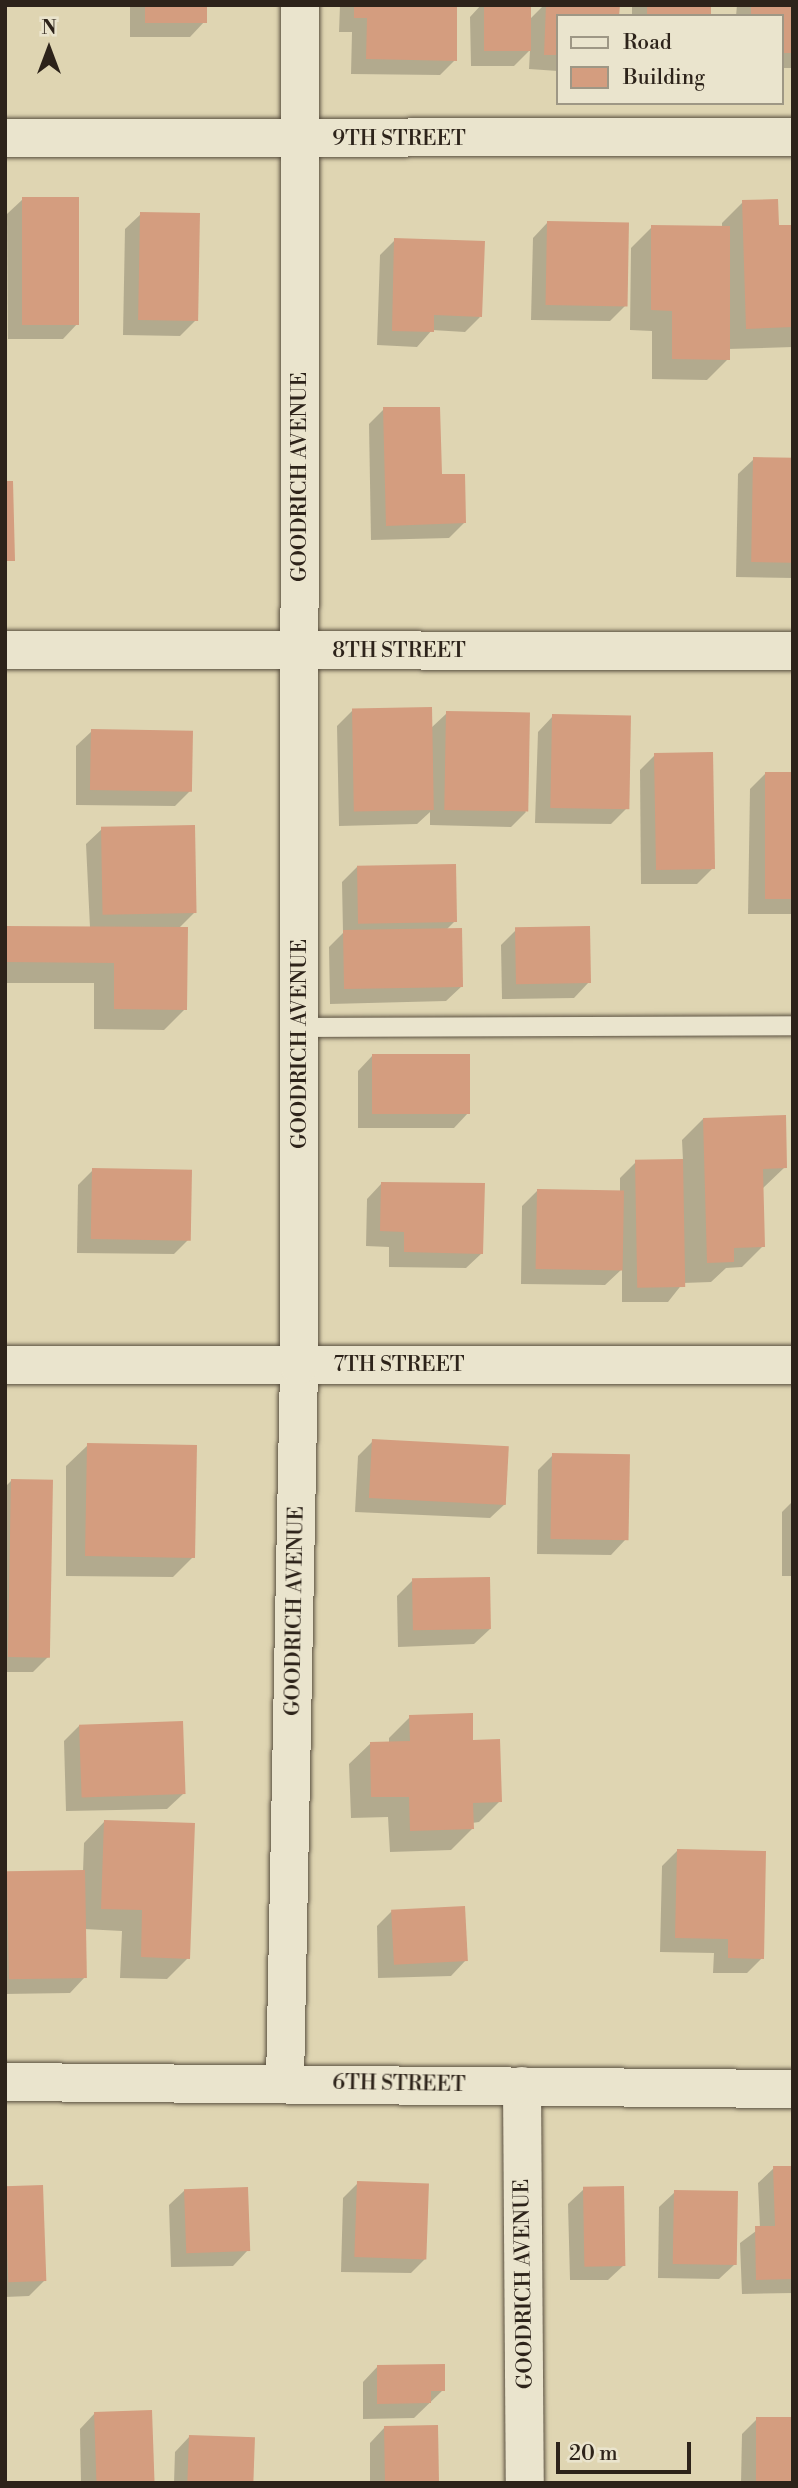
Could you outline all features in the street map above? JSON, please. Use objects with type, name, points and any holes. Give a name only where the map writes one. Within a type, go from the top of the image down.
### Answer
[{"type":"street","name":"GOODRICH AVENUE","points":[[285,2083],[299,1365],[300,5]]},
{"type":"street","name":"9TH STREET","points":[[5,138],[793,137]]},
{"type":"street","name":"8TH STREET","points":[[5,650],[793,651]]},
{"type":"street","name":"7TH STREET","points":[[5,1365],[793,1365]]},
{"type":"street","name":"6TH STREET","points":[[5,2082],[793,2089]]},
{"type":"street","name":"GOODRICH AVENUE","points":[[522,2086],[525,2483]]},
{"type":"lane","points":[[300,1027],[793,1025]]},
{"type":"building","points":[[145,5],[207,5],[207,23],[145,23]]},
{"type":"building","points":[[354,5],[457,5],[457,61],[366,59],[367,18],[354,18]]},
{"type":"building","points":[[484,5],[531,5],[531,51],[484,51]]},
{"type":"building","points":[[546,5],[620,5],[619,14],[556,14],[556,55],[544,55]]},
{"type":"building","points":[[647,5],[711,5],[711,14],[647,14]]},
{"type":"building","points":[[751,5],[793,5],[793,53],[784,53],[784,14],[751,14]]},
{"type":"building","points":[[22,197],[79,197],[79,325],[22,325]]},
{"type":"building","points":[[778,199],[779,225],[793,225],[793,327],[746,329],[742,200]]},
{"type":"building","points":[[140,212],[200,213],[198,321],[138,320]]},
{"type":"building","points":[[547,221],[629,222],[628,306],[546,305]]},
{"type":"building","points":[[651,225],[730,226],[730,360],[672,359],[672,311],[651,310]]},
{"type":"building","points":[[394,238],[485,241],[482,317],[434,315],[434,332],[392,331]]},
{"type":"building","points":[[383,407],[440,407],[442,474],[465,474],[466,523],[386,526]]},
{"type":"building","points":[[753,457],[793,458],[791,563],[751,562]]},
{"type":"building","points":[[5,481],[13,481],[15,561],[5,561]]},
{"type":"building","points":[[432,707],[434,810],[354,811],[352,708]]},
{"type":"building","points":[[446,711],[530,712],[528,811],[444,810]]},
{"type":"building","points":[[552,714],[631,715],[629,809],[550,808]]},
{"type":"building","points":[[91,729],[193,731],[192,792],[90,790]]},
{"type":"building","points":[[713,752],[715,869],[656,870],[654,753]]},
{"type":"building","points":[[765,772],[793,772],[793,899],[765,899]]},
{"type":"building","points":[[195,825],[197,913],[103,915],[101,827]]},
{"type":"building","points":[[456,864],[457,922],[358,924],[357,866]]},
{"type":"building","points":[[5,926],[188,927],[187,1010],[114,1009],[114,963],[5,962]]},
{"type":"building","points":[[590,926],[591,983],[516,984],[515,927]]},
{"type":"building","points":[[462,928],[463,987],[344,989],[343,930]]},
{"type":"building","points":[[372,1054],[470,1054],[470,1114],[372,1114]]},
{"type":"building","points":[[786,1115],[787,1168],[763,1169],[765,1247],[734,1248],[734,1262],[707,1263],[703,1118]]},
{"type":"building","points":[[683,1159],[685,1287],[637,1288],[635,1160]]},
{"type":"building","points":[[92,1168],[192,1170],[191,1241],[91,1239]]},
{"type":"building","points":[[381,1182],[485,1183],[483,1254],[404,1252],[404,1232],[380,1231]]},
{"type":"building","points":[[537,1189],[624,1191],[623,1271],[536,1269]]},
{"type":"building","points":[[372,1439],[509,1446],[506,1505],[369,1498]]},
{"type":"building","points":[[87,1443],[197,1445],[195,1558],[85,1556]]},
{"type":"building","points":[[552,1453],[630,1454],[628,1540],[550,1539]]},
{"type":"building","points":[[11,1479],[53,1480],[50,1658],[8,1657]]},
{"type":"building","points":[[490,1577],[491,1629],[413,1630],[412,1578]]},
{"type":"building","points":[[473,1713],[473,1740],[500,1739],[502,1802],[473,1803],[474,1829],[410,1831],[409,1797],[371,1797],[370,1742],[410,1741],[409,1715]]},
{"type":"building","points":[[183,1721],[186,1794],[82,1798],[79,1725]]},
{"type":"building","points":[[104,1820],[195,1823],[190,1959],[141,1957],[142,1910],[101,1909]]},
{"type":"building","points":[[677,1849],[766,1851],[764,1959],[728,1958],[728,1939],[675,1938]]},
{"type":"building","points":[[85,1870],[87,1978],[9,1979],[7,1871]]},
{"type":"building","points":[[465,1906],[468,1961],[394,1965],[391,1910]]},
{"type":"building","points":[[773,2166],[793,2166],[793,2279],[756,2280],[755,2226],[775,2226]]},
{"type":"building","points":[[357,2181],[429,2184],[426,2259],[354,2257]]},
{"type":"building","points":[[43,2185],[46,2281],[8,2282],[5,2186]]},
{"type":"building","points":[[624,2186],[625,2266],[584,2267],[583,2187]]},
{"type":"building","points":[[248,2187],[250,2251],[186,2253],[184,2189]]},
{"type":"building","points":[[674,2190],[738,2191],[737,2265],[673,2264]]},
{"type":"building","points":[[445,2364],[445,2391],[431,2391],[431,2403],[377,2404],[377,2365]]},
{"type":"building","points":[[152,2410],[155,2483],[97,2483],[94,2412]]},
{"type":"building","points":[[756,2417],[793,2417],[793,2483],[756,2483]]},
{"type":"building","points":[[438,2425],[439,2483],[385,2483],[384,2426]]},
{"type":"building","points":[[189,2435],[255,2437],[253,2483],[187,2483]]}]
